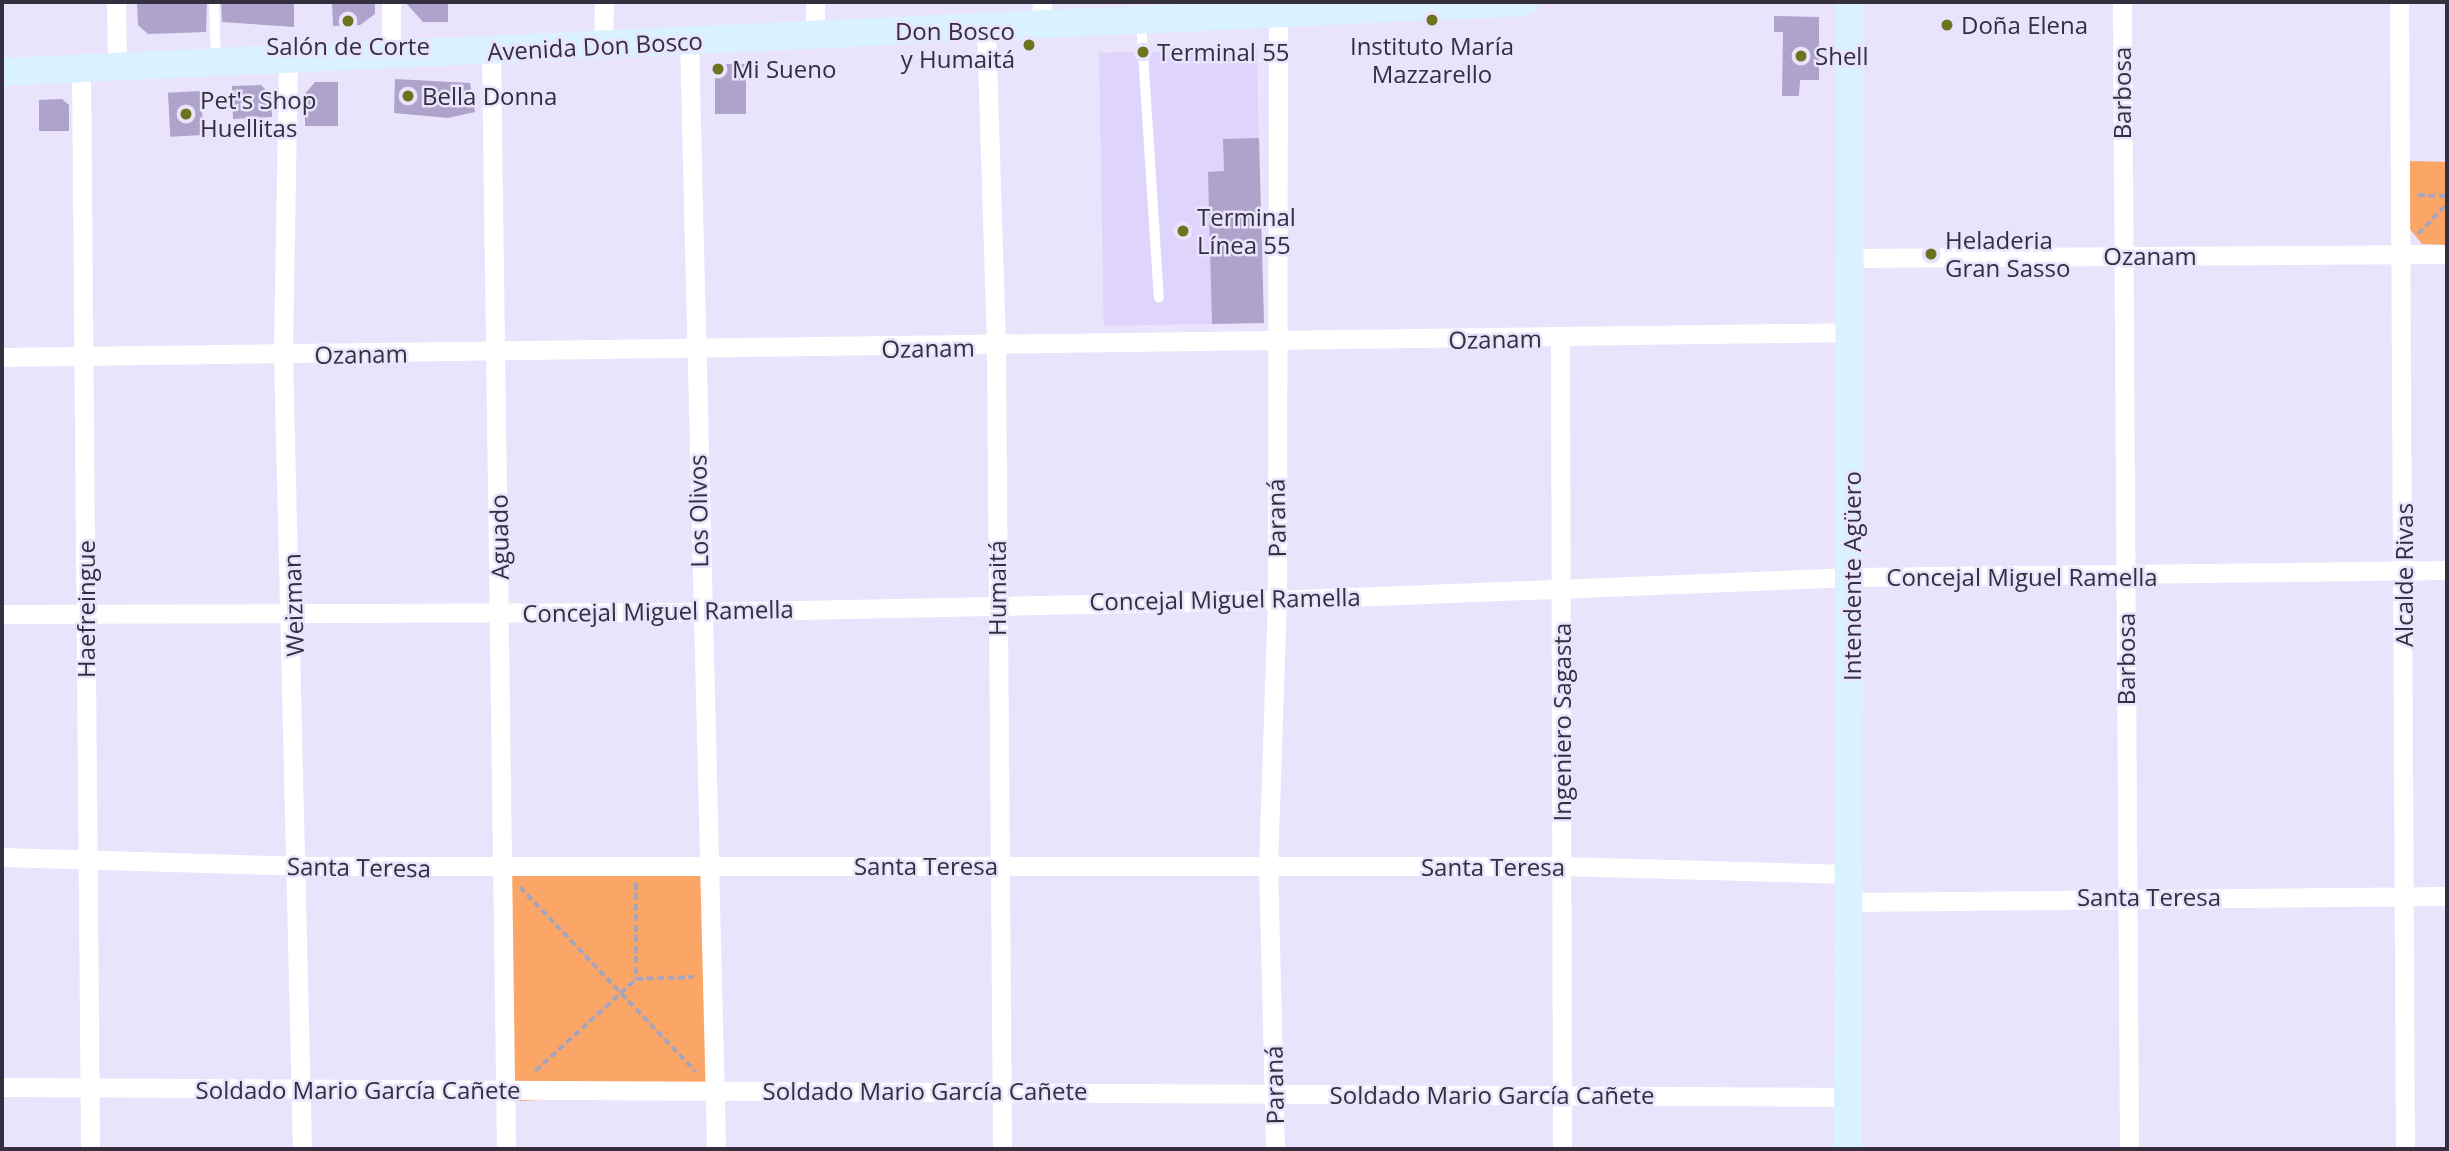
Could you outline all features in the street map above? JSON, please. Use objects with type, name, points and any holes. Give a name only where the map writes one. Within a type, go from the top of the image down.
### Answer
[{"type":"main road","name":"Avenida Don Bosco","points":[[2,72],[986,27],[1042,14],[1141,21],[1525,2]]},
{"type":"main road","name":"Intendente Agüero","points":[[1849,1149],[1853,332],[1850,2]]},
{"type":"street","points":[[117,2],[117,68]]},
{"type":"street","points":[[391,2],[391,56]]},
{"type":"street","points":[[603,46],[604,2]]},
{"type":"street","points":[[815,2],[815,35]]},
{"type":"street","name":"Barbosa","points":[[2122,2],[2129,1149]]},
{"type":"street","name":"Alcalde Rivas","points":[[2399,2],[2407,896],[2405,1149]]},
{"type":"street","name":"Paraná","points":[[1275,1149],[1268,868],[1276,600],[1273,344],[1278,13]]},
{"type":"street","name":"Humaitá","points":[[986,27],[996,347],[1002,1149]]},
{"type":"street","name":"Los Olivos","points":[[689,41],[704,866],[716,1149]]},
{"type":"street","name":"Aguado","points":[[491,51],[503,868],[509,1089],[506,1149]]},
{"type":"street","name":"Weizman","points":[[288,61],[284,355],[294,610],[302,1149]]},
{"type":"street","name":"Haefreingue","points":[[81,69],[90,1149]]},
{"type":"street","name":"Ozanam","points":[[1852,258],[2447,254]]},
{"type":"street","name":"Ozanam","points":[[2,357],[696,352],[1853,332]]},
{"type":"street","name":"Ingeniero Sagasta","points":[[1560,338],[1563,586],[1562,1149]]},
{"type":"street","name":"Concejal Miguel Ramella","points":[[2,614],[294,610],[699,612],[997,603],[1276,600],[1563,586],[1852,578],[2125,577],[2447,570]]},
{"type":"street","name":"Santa Teresa","points":[[2,857],[86,862],[503,868],[1561,866],[1851,874]]},
{"type":"street","name":"Santa Teresa","points":[[1852,902],[2127,897],[2447,896]]},
{"type":"street","name":"Soldado Mario García Cañete","points":[[2,1087],[88,1090],[509,1089],[1848,1097]]},
{"type":"lane","points":[[214,2],[216,64]]},
{"type":"lane","points":[[1141,21],[1159,297]]},
{"type":"path","points":[[2401,194],[2447,196]]},
{"type":"path","points":[[2402,253],[2447,204]]},
{"type":"path","points":[[503,868],[619,995],[715,1091]]},
{"type":"path","points":[[636,868],[636,979]]},
{"type":"path","points":[[509,1089],[636,979],[709,977]]},
{"type":"shaded area","name":"Terminal Línea 55","points":[[1257,50],[1262,323],[1104,326],[1099,53]]},
{"type":"shaded area","points":[[2410,161],[2447,162],[2447,245],[2422,244],[2409,228]]},
{"type":"shaded area","points":[[704,866],[716,1091],[515,1101],[503,877]]},
{"type":"building","points":[[137,2],[207,2],[206,32],[148,34],[138,25]]},
{"type":"building","points":[[221,2],[294,2],[294,27],[222,22]]},
{"type":"building","points":[[332,2],[375,2],[375,14],[360,25],[333,26]]},
{"type":"building","points":[[405,2],[448,2],[448,22],[423,22]]},
{"type":"building","name":"Shell","points":[[1774,16],[1819,17],[1819,80],[1800,80],[1799,96],[1782,96],[1783,32],[1774,32]]},
{"type":"building","points":[[715,64],[746,64],[746,114],[715,114]]},
{"type":"building","points":[[395,79],[470,83],[475,112],[448,118],[394,113]]},
{"type":"building","points":[[315,82],[338,82],[338,126],[305,126],[305,94]]},
{"type":"building","points":[[261,85],[271,95],[272,117],[233,119],[232,86]]},
{"type":"building","name":"Pet's Shop Huellitas","points":[[201,91],[203,135],[170,137],[168,93]]},
{"type":"building","points":[[62,99],[69,105],[69,131],[39,131],[39,100]]},
{"type":"building","points":[[1259,138],[1264,323],[1212,324],[1208,172],[1224,171],[1223,139]]},
{"type":"place","name":"Instituto María Mazzarello","points":[[1432,20]]},
{"type":"place","name":"Salón de Corte","points":[[348,21]]},
{"type":"place","name":"Doña Elena","points":[[1947,25]]},
{"type":"place","name":"Don Bosco y Humaitá","points":[[1029,45]]},
{"type":"place","name":"Terminal 55","points":[[1143,52]]},
{"type":"place","name":"Shell","points":[[1801,56]]},
{"type":"place","name":"Mi Sueno","points":[[718,69]]},
{"type":"place","name":"Bella Donna","points":[[408,96]]},
{"type":"place","name":"Pet's Shop Huellitas","points":[[186,114]]},
{"type":"place","name":"Terminal Línea 55","points":[[1183,231]]},
{"type":"place","name":"Heladeria Gran Sasso","points":[[1931,254]]}]
